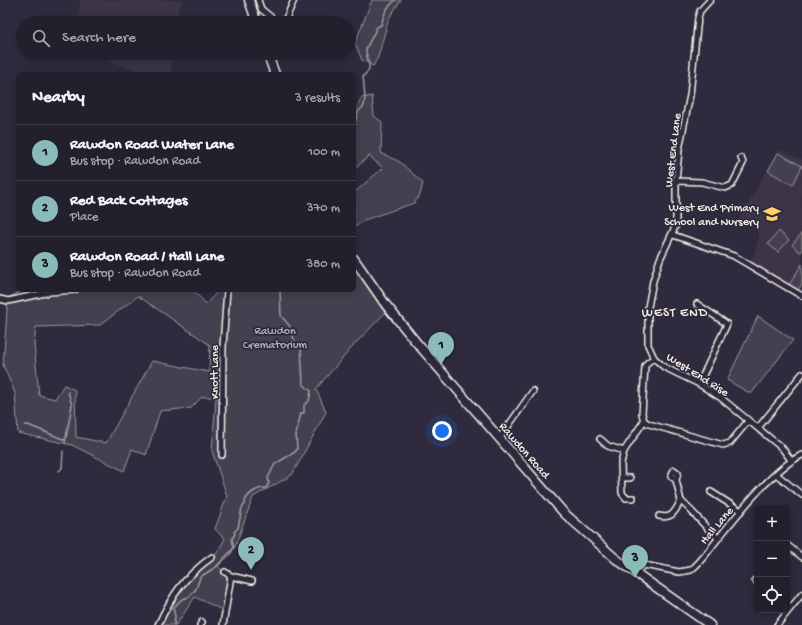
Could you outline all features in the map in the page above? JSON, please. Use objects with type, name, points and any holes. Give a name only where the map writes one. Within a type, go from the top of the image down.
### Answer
[{"type":"main road","points":[[249,0],[255,16]]},
{"type":"main road","points":[[269,60],[273,72]]},
{"type":"main road","name":"Rawdon Road","points":[[356,261],[386,305],[416,342],[499,439],[573,522],[599,545],[710,625]]},
{"type":"street","points":[[258,0],[261,9],[270,16]]},
{"type":"street","points":[[287,16],[294,0]]},
{"type":"street","name":"West End Lane","points":[[673,235],[676,225],[676,182],[679,150],[690,94],[698,18],[700,11],[710,0]]},
{"type":"street","points":[[676,182],[702,182],[725,188],[732,184],[743,163],[741,158]]},
{"type":"street","points":[[673,235],[734,256],[802,296]]},
{"type":"street","name":"West End Rise","points":[[673,235],[660,259],[653,282],[648,307],[648,345],[654,358],[675,373],[699,384],[721,398],[782,448],[791,460]]},
{"type":"street","points":[[0,299],[8,301],[50,292]]},
{"type":"street","name":"Knott Lane","points":[[222,455],[223,346],[227,292]]},
{"type":"street","points":[[697,304],[726,324],[699,384]]},
{"type":"street","points":[[654,358],[645,366],[642,414],[644,421],[723,445],[730,443],[748,421]]},
{"type":"street","points":[[758,428],[802,374]]},
{"type":"street","points":[[499,439],[533,391]]},
{"type":"street","points":[[633,498],[623,495],[621,463],[624,451],[644,421]]},
{"type":"street","points":[[600,439],[608,446],[624,451]]},
{"type":"street","name":"Hall Lane","points":[[635,572],[644,565],[679,572],[689,571],[698,564],[741,510],[776,474],[791,460],[802,455]]},
{"type":"street","points":[[776,474],[802,495]]},
{"type":"street","points":[[622,478],[630,478]]},
{"type":"street","points":[[676,480],[681,501],[695,513],[708,530],[718,538]]},
{"type":"street","points":[[711,492],[741,510]]},
{"type":"street","points":[[659,516],[669,517],[681,501]]},
{"type":"street","points":[[790,547],[802,557]]},
{"type":"street","points":[[158,625],[170,599],[198,567],[212,558]]},
{"type":"street","points":[[225,572],[231,576],[252,581]]},
{"type":"street","points":[[223,625],[231,576]]},
{"type":"street","points":[[790,606],[802,594]]},
{"type":"street","points":[[777,625],[785,613]]},
{"type":"shaded area","points":[[80,0],[186,0],[179,7],[178,16],[79,16]]},
{"type":"shaded area","points":[[104,60],[172,60],[171,72],[143,72]]},
{"type":"shaded area","name":"West End Primary School and Nursery","points":[[779,150],[802,159],[802,272],[794,287],[751,262],[759,238],[757,228],[739,220]]},
{"type":"green space","points":[[372,0],[401,0],[389,18],[378,57],[373,66],[362,60],[356,45],[356,40]]},
{"type":"green space","points":[[372,96],[374,116],[382,122],[381,153],[400,162],[423,183],[420,195],[414,203],[364,220],[356,226],[356,191],[383,168],[369,156],[356,167],[356,110],[361,98]]},
{"type":"green space","points":[[778,153],[802,166],[793,185],[768,171]]},
{"type":"green space","points":[[779,231],[789,240],[778,252],[768,244]]},
{"type":"green space","points":[[802,233],[802,251],[800,252],[792,245]]},
{"type":"green space","points":[[802,264],[802,284],[798,290],[789,285]]},
{"type":"green space","name":"Rawdon Crematorium","points":[[356,270],[385,313],[354,345],[316,389],[326,412],[292,475],[253,497],[231,554],[218,566],[228,577],[224,611],[195,597],[176,625],[162,625],[173,601],[188,582],[215,556],[225,539],[215,529],[227,496],[212,451],[216,397],[202,397],[191,408],[160,411],[146,455],[132,449],[124,471],[72,445],[18,433],[15,393],[3,365],[8,298],[19,292],[195,292],[206,304],[217,292],[356,292]],"holes":[[[138,296],[210,345],[209,372],[152,361],[106,443],[76,437],[75,390],[64,385],[55,399],[39,395],[34,344],[36,327],[100,325]]]},
{"type":"green space","points":[[758,316],[793,340],[751,394],[727,380]]},
{"type":"waterway","points":[[356,119],[358,112],[364,106],[365,97],[363,76],[369,69],[366,48],[377,27],[381,25],[386,10],[395,0]]},
{"type":"waterway","points":[[174,625],[175,616],[173,608],[182,599],[189,597],[196,589],[200,577],[216,567],[234,548],[232,539],[235,534],[234,532],[238,528],[242,508],[245,504],[246,498],[257,490],[266,488],[269,483],[268,478],[275,464],[295,452],[297,449],[296,434],[301,413],[304,413],[304,405],[309,401],[311,391],[303,384],[301,348],[295,342],[289,325],[281,316],[280,292]]},
{"type":"waterway","points":[[65,443],[72,405],[68,392]]},
{"type":"waterway","points":[[25,425],[65,440]]},
{"type":"waterway","points":[[59,471],[62,468],[63,451]]},
{"type":"place","name":"West End Primary School and Nursery","points":[[772,214]]},
{"type":"place","name":"Rawdon Road Water Lane","points":[[441,365]]},
{"type":"place","name":"Red Back Cottages","points":[[251,570]]},
{"type":"place","name":"Rawdon Road / Hall Lane","points":[[635,578]]},
{"type":"district","name":"WEST END","points":[[675,311]]}]
